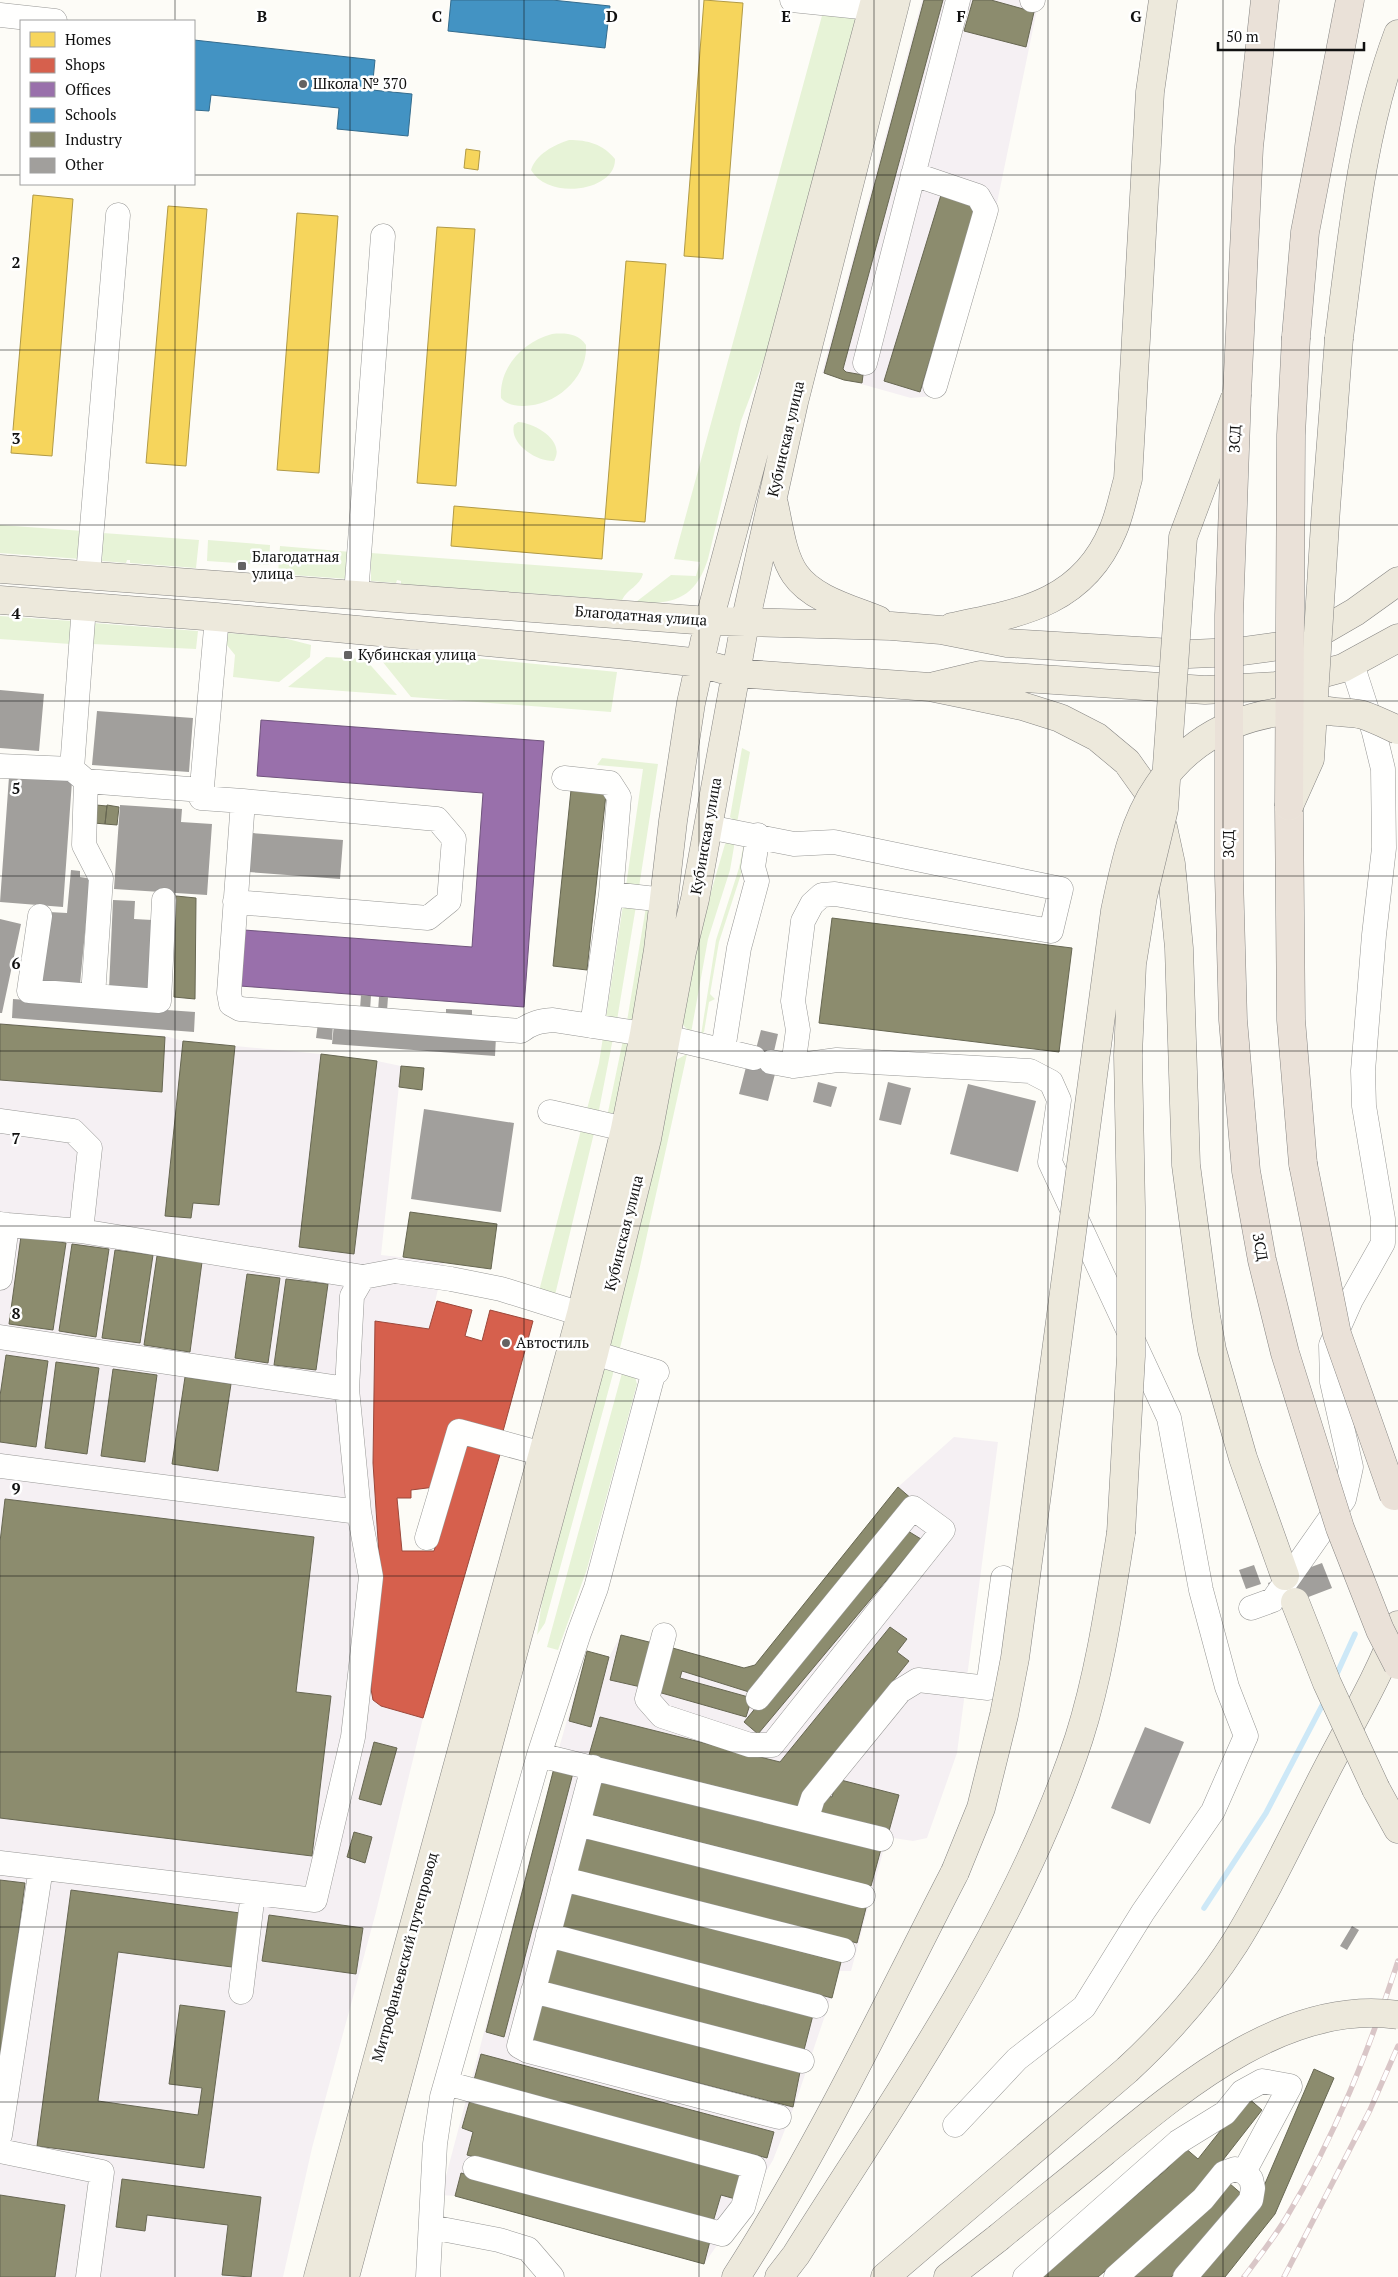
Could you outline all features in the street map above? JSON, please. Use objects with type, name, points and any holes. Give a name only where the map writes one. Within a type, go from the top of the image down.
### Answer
[{"type":"highway","name":"ЗСД","points":[[1265,0],[1249,147],[1229,615],[1229,876],[1232,1020],[1246,1171],[1262,1260],[1285,1353],[1340,1528],[1380,1630],[1398,1664]]},
{"type":"highway","points":[[1350,0],[1305,232],[1296,337],[1291,435],[1289,806],[1291,1020],[1303,1164],[1337,1334],[1398,1507]]},
{"type":"main road","points":[[941,630],[1005,616],[1039,605],[1070,588],[1090,571],[1114,530],[1128,479],[1150,92],[1163,0]]},
{"type":"main road","name":"Кубинская улица","points":[[504,1639],[543,1454],[581,1314],[624,1128],[655,1035],[708,827],[744,623],[884,5]]},
{"type":"main road","name":"Кубинская улица","points":[[504,1639],[594,1352],[647,1139],[665,900],[673,821],[691,703],[709,621],[884,5]]},
{"type":"main road","points":[[1289,806],[1310,759],[1326,499],[1339,338],[1350,252],[1364,166],[1379,97],[1398,34]]},
{"type":"main road","points":[[779,2277],[796,2255],[937,2032],[979,1959],[1036,1847],[1079,1737],[1095,1675],[1121,1533],[1131,1356],[1128,1056],[1132,964],[1143,896],[1164,809],[1183,537],[1237,394]]},
{"type":"main road","points":[[772,497],[787,558],[795,575],[809,588],[826,598],[891,626]]},
{"type":"main road","name":"Благодатная улица","points":[[0,569],[709,621],[891,626],[941,630]]},
{"type":"main road","points":[[941,630],[1007,643],[1143,652],[1236,652],[1280,646],[1317,634],[1356,612],[1398,581]]},
{"type":"main road","points":[[0,600],[217,617],[701,663],[735,673],[930,687],[1022,706],[1060,718],[1097,737],[1127,762],[1147,790],[1163,827],[1171,864],[1178,948],[1186,1165],[1212,1350],[1243,1458],[1285,1576]]},
{"type":"main road","points":[[930,687],[980,675],[1205,690],[1276,686],[1344,668],[1398,638]]},
{"type":"main road","points":[[736,2277],[765,2231],[823,2128],[955,1872],[981,1808],[1004,1715],[1015,1658],[1115,911],[1127,861],[1142,815],[1157,787],[1177,760],[1210,735],[1254,716],[1302,709],[1362,715],[1398,730]]},
{"type":"main road","points":[[1295,1602],[1327,1683],[1376,1789],[1398,1829]]},
{"type":"main road","points":[[885,2277],[1127,2070],[1162,2037],[1193,2001],[1222,1962],[1251,1915],[1378,1671],[1398,1625]]},
{"type":"main road","name":"Митрофаньевский путепровод","points":[[318,2277],[504,1639]]},
{"type":"main road","name":"Митрофаньевский путепровод","points":[[346,2277],[504,1639]]},
{"type":"main road","points":[[948,2277],[1127,2133],[1201,2077],[1234,2056],[1308,2022],[1348,2013],[1398,2015]]},
{"type":"lane","points":[[792,0],[884,5]]},
{"type":"lane","points":[[865,363],[958,0]]},
{"type":"lane","points":[[0,15],[46,20]]},
{"type":"lane","points":[[914,174],[978,196],[986,210],[935,386]]},
{"type":"lane","points":[[88,575],[118,215]]},
{"type":"lane","points":[[356,595],[383,236]]},
{"type":"lane","points":[[84,606],[79,775],[84,844],[101,878],[93,996]]},
{"type":"lane","points":[[217,617],[201,798],[437,819],[454,839],[448,900],[428,918],[236,902]]},
{"type":"lane","points":[[1251,1608],[1272,1600],[1344,1499],[1351,1467],[1332,1382],[1331,1345],[1351,1300],[1383,1243],[1384,1220],[1364,1106],[1363,1071],[1374,935],[1384,848],[1383,769],[1374,732],[1352,664]]},
{"type":"lane","points":[[0,766],[202,790]]},
{"type":"lane","points":[[564,778],[590,773],[610,783],[619,797],[611,894],[592,1026]]},
{"type":"lane","points":[[243,801],[229,993],[231,1004],[240,1009],[521,1031],[529,1024],[553,1020],[655,1035],[773,1062],[837,1060],[1030,1071],[1051,1082],[1059,1100],[1050,1162],[1169,1418],[1201,1590],[1227,1687],[1246,1736],[1213,1811],[1143,1912],[1084,2007],[1017,2059],[954,2125]]},
{"type":"lane","points":[[708,827],[794,844],[834,842],[1061,889],[1052,930],[836,894],[822,895],[812,904],[803,921],[793,1001],[798,1030],[773,1062]]},
{"type":"lane","points":[[723,1050],[739,948],[757,881],[753,867],[758,836]]},
{"type":"lane","points":[[611,894],[665,900]]},
{"type":"lane","points":[[40,916],[30,991],[159,1001],[164,900]]},
{"type":"lane","points":[[550,1112],[624,1128]]},
{"type":"lane","points":[[0,1121],[73,1130],[90,1148],[81,1231]]},
{"type":"lane","points":[[0,1278],[4,1224],[81,1231],[363,1277],[395,1271],[451,1279],[500,1289],[581,1314]]},
{"type":"lane","points":[[0,1863],[315,1900],[353,1737],[371,1577],[359,1512],[347,1389],[352,1296],[363,1277]]},
{"type":"lane","points":[[0,1337],[347,1389]]},
{"type":"lane","points":[[428,2277],[435,2144],[446,2083],[539,1755],[578,1633],[596,1588],[655,1371],[594,1352]]},
{"type":"lane","points":[[427,1538],[459,1431],[543,1454]]},
{"type":"lane","points":[[0,1466],[359,1512]]},
{"type":"lane","points":[[664,1636],[647,1698],[662,1716],[750,1745],[772,1745],[943,1530],[913,1508],[758,1698]]},
{"type":"lane","points":[[806,1820],[812,1798],[900,1691],[918,1680],[988,1688],[1003,1578]]},
{"type":"lane","points":[[539,1755],[881,1839]]},
{"type":"lane","points":[[593,1767],[519,2046],[528,2051],[779,2117]]},
{"type":"lane","points":[[578,1824],[863,1896]]},
{"type":"lane","points":[[0,2135],[41,1868]]},
{"type":"lane","points":[[563,1879],[844,1950]]},
{"type":"lane","points":[[241,1992],[253,1893]]},
{"type":"lane","points":[[548,1935],[816,2006]]},
{"type":"lane","points":[[533,1991],[802,2062]]},
{"type":"lane","points":[[1025,2277],[1178,2142],[1225,2113],[1242,2092],[1262,2081],[1290,2086],[1244,2172]]},
{"type":"lane","points":[[446,2083],[754,2167],[742,2207],[722,2234],[475,2168]]},
{"type":"lane","points":[[0,2151],[102,2172],[88,2277]]},
{"type":"lane","points":[[1116,2277],[1203,2198],[1224,2173],[1235,2170],[1244,2172],[1251,2179],[1254,2188],[1251,2200],[1185,2277]]},
{"type":"lane","points":[[431,2227],[499,2240],[528,2249],[552,2277]]},
{"type":"shaded area","points":[[922,0],[1039,0],[992,227],[944,395],[911,398],[822,373]]},
{"type":"shaded area","points":[[0,1023],[165,1036],[183,1041],[321,1054],[401,1066],[381,1255],[444,1262],[429,1329],[375,1322],[373,1463],[379,1555],[373,1700],[380,1706],[423,1718],[376,1912],[312,2148],[283,2277],[0,2277]]},
{"type":"shaded area","points":[[954,1437],[998,1442],[957,1753],[927,1838],[913,1841],[887,1837],[851,1971],[840,1971],[795,2104],[773,2160],[754,2192],[704,2264],[455,2196],[441,2195],[559,1748],[587,1651],[609,1657],[621,1635],[744,1668],[755,1665],[898,1487]]},
{"type":"green space","points":[[823,12],[850,14],[856,20],[773,336],[741,421],[708,559],[697,582],[682,596],[662,602],[636,602],[671,575],[696,576],[700,562],[674,559]]},
{"type":"green space","points":[[569,140],[589,142],[600,146],[615,159],[612,170],[605,179],[594,185],[566,189],[552,186],[540,180],[531,170],[533,164],[552,147]]},
{"type":"green space","points":[[552,334],[575,336],[586,345],[585,357],[575,380],[567,389],[546,402],[522,406],[505,402],[501,398],[501,387],[504,376],[515,357],[532,343]]},
{"type":"green space","points":[[518,422],[525,423],[547,434],[556,447],[557,454],[554,461],[547,461],[533,455],[520,445],[514,432],[514,425]]},
{"type":"green space","points":[[0,525],[83,531],[81,559],[0,553]]},
{"type":"green space","points":[[103,533],[199,540],[196,568],[130,563],[130,560],[127,560],[126,563],[102,561]]},
{"type":"green space","points":[[208,540],[270,545],[269,565],[207,561]]},
{"type":"green space","points":[[280,546],[351,552],[349,579],[278,574]]},
{"type":"green space","points":[[371,553],[643,574],[639,582],[622,600],[401,584],[401,581],[397,580],[396,583],[371,581]]},
{"type":"green space","points":[[0,616],[72,621],[70,644],[0,639]]},
{"type":"green space","points":[[93,623],[198,631],[196,649],[92,644]]},
{"type":"green space","points":[[228,633],[280,637],[311,645],[310,657],[279,682],[233,677],[235,655],[226,644]]},
{"type":"green space","points":[[383,649],[617,672],[611,712],[411,697],[382,661]]},
{"type":"green space","points":[[326,657],[365,659],[397,695],[288,687]]},
{"type":"green space","points":[[742,748],[750,752],[737,823],[730,817]]},
{"type":"green space","points":[[602,758],[658,764],[639,887],[626,886],[643,769],[597,765]]},
{"type":"green space","points":[[730,840],[735,841],[730,870],[708,939],[691,1033],[682,1024],[698,937],[725,844]]},
{"type":"green space","points":[[744,843],[746,844],[743,868],[719,942],[710,994],[715,999],[709,1002],[704,1032],[701,1035],[716,940],[739,868]]},
{"type":"green space","points":[[623,905],[636,906],[617,1020],[606,1018]]},
{"type":"green space","points":[[646,907],[651,911],[634,1018],[627,1021]]},
{"type":"green space","points":[[603,1037],[613,1038],[598,1115],[586,1113],[599,1063]]},
{"type":"green space","points":[[623,1040],[629,1045],[615,1112],[607,1117]]},
{"type":"green space","points":[[687,1054],[619,1352],[609,1346],[676,1060]]},
{"type":"green space","points":[[581,1130],[594,1133],[555,1295],[539,1291]]},
{"type":"green space","points":[[607,1369],[614,1370],[545,1623],[537,1635],[544,1588],[602,1371]]},
{"type":"green space","points":[[622,1373],[635,1377],[637,1384],[587,1569],[558,1650],[547,1647]]},
{"type":"building: Homes","points":[[704,0],[743,3],[723,259],[684,256]]},
{"type":"building: Homes","points":[[466,149],[480,151],[478,170],[464,168]]},
{"type":"building: Homes","points":[[33,195],[73,199],[52,456],[11,453]]},
{"type":"building: Homes","points":[[168,206],[207,209],[186,466],[146,463]]},
{"type":"building: Homes","points":[[297,213],[338,216],[319,473],[277,470]]},
{"type":"building: Homes","points":[[437,227],[475,229],[456,486],[417,483]]},
{"type":"building: Homes","points":[[626,261],[666,264],[645,522],[605,519]]},
{"type":"building: Homes","points":[[454,506],[605,519],[602,559],[451,546]]},
{"type":"building: Shops","points":[[437,1301],[472,1310],[465,1336],[482,1341],[490,1310],[533,1321],[502,1435],[452,1421],[435,1487],[411,1490],[411,1498],[397,1498],[402,1551],[434,1551],[466,1442],[501,1451],[423,1718],[381,1706],[373,1700],[371,1689],[379,1555],[373,1463],[375,1321],[429,1329]]},
{"type":"building: Offices","points":[[261,720],[544,741],[524,1007],[240,986],[244,930],[472,947],[483,793],[257,776]]},
{"type":"building: Schools","points":[[451,0],[552,0],[610,6],[605,48],[448,31]]},
{"type":"building: Schools","points":[[195,40],[375,60],[372,90],[412,94],[408,136],[337,129],[339,108],[211,95],[209,111],[195,110]]},
{"type":"building: Industry","points":[[924,0],[943,0],[843,369],[846,372],[863,375],[862,383],[844,380],[824,373]]},
{"type":"building: Industry","points":[[973,0],[991,0],[1034,12],[1026,47],[964,31]]},
{"type":"building: Industry","points":[[941,195],[977,206],[920,392],[884,381]]},
{"type":"building: Industry","points":[[571,790],[606,794],[587,970],[553,966]]},
{"type":"building: Industry","points":[[96,805],[107,806],[105,824],[94,823]]},
{"type":"building: Industry","points":[[107,805],[119,807],[117,825],[105,824]]},
{"type":"building: Industry","points":[[176,896],[196,898],[195,999],[174,997]]},
{"type":"building: Industry","points":[[832,918],[1072,948],[1059,1052],[819,1023]]},
{"type":"building: Industry","points":[[0,1024],[165,1037],[162,1092],[0,1080]]},
{"type":"building: Industry","points":[[183,1041],[235,1046],[219,1205],[193,1203],[191,1218],[165,1216]]},
{"type":"building: Industry","points":[[321,1054],[377,1061],[354,1254],[299,1247]]},
{"type":"building: Industry","points":[[401,1066],[424,1068],[422,1090],[399,1087]]},
{"type":"building: Industry","points":[[410,1212],[497,1224],[491,1269],[403,1257]]},
{"type":"building: Industry","points":[[21,1236],[66,1243],[53,1330],[9,1324]]},
{"type":"building: Industry","points":[[72,1244],[109,1249],[96,1337],[59,1331]]},
{"type":"building: Industry","points":[[115,1250],[153,1255],[140,1343],[102,1338]]},
{"type":"building: Industry","points":[[157,1256],[202,1262],[190,1352],[144,1345]]},
{"type":"building: Industry","points":[[247,1274],[280,1278],[268,1363],[235,1358]]},
{"type":"building: Industry","points":[[286,1279],[328,1284],[316,1370],[274,1365]]},
{"type":"building: Industry","points":[[6,1355],[48,1361],[36,1447],[0,1442],[0,1396]]},
{"type":"building: Industry","points":[[56,1362],[99,1368],[87,1454],[45,1448]]},
{"type":"building: Industry","points":[[113,1369],[157,1375],[145,1462],[101,1456]]},
{"type":"building: Industry","points":[[185,1377],[231,1384],[218,1471],[172,1464]]},
{"type":"building: Industry","points":[[898,1487],[913,1500],[749,1692],[682,1671],[680,1678],[752,1698],[746,1717],[658,1692],[669,1647],[744,1668],[755,1665]]},
{"type":"building: Industry","points":[[5,1499],[314,1537],[296,1692],[331,1696],[312,1856],[0,1818],[0,1542]]},
{"type":"building: Industry","points":[[903,1528],[921,1539],[758,1734],[744,1722]]},
{"type":"building: Industry","points":[[890,1627],[907,1639],[897,1652],[909,1661],[805,1790],[799,1807],[589,1755],[600,1717],[780,1762]]},
{"type":"building: Industry","points":[[621,1635],[653,1643],[641,1687],[610,1680]]},
{"type":"building: Industry","points":[[587,1651],[609,1657],[591,1727],[569,1721]]},
{"type":"building: Industry","points":[[374,1742],[397,1748],[381,1805],[359,1799]]},
{"type":"building: Industry","points":[[554,1768],[573,1773],[504,2037],[486,2032]]},
{"type":"building: Industry","points":[[602,1779],[881,1849],[871,1886],[592,1815]]},
{"type":"building: Industry","points":[[837,1779],[899,1795],[889,1831],[820,1812],[824,1795],[832,1797]]},
{"type":"building: Industry","points":[[354,1832],[372,1837],[365,1863],[347,1857]]},
{"type":"building: Industry","points":[[586,1835],[866,1908],[857,1943],[577,1871]]},
{"type":"building: Industry","points":[[0,1880],[25,1883],[0,2073]]},
{"type":"building: Industry","points":[[71,1890],[240,1913],[232,1967],[118,1952],[98,2101],[198,2115],[202,2088],[169,2084],[180,2005],[225,2011],[204,2168],[37,2146]]},
{"type":"building: Industry","points":[[572,1892],[841,1962],[832,1998],[562,1927]]},
{"type":"building: Industry","points":[[269,1915],[363,1928],[356,1974],[262,1961]]},
{"type":"building: Industry","points":[[556,1948],[813,2015],[804,2050],[547,1983]]},
{"type":"building: Industry","points":[[540,2004],[800,2072],[793,2107],[530,2040]]},
{"type":"building: Industry","points":[[481,2054],[774,2132],[767,2158],[474,2080]]},
{"type":"building: Industry","points":[[1314,2069],[1334,2078],[1275,2214],[1225,2277],[1196,2277],[1258,2200]]},
{"type":"building: Industry","points":[[1247,2097],[1262,2110],[1198,2192],[1098,2277],[1041,2277],[1168,2168],[1184,2147],[1198,2159]]},
{"type":"building: Industry","points":[[470,2100],[746,2175],[739,2200],[721,2195],[713,2222],[467,2155],[473,2132],[462,2128]]},
{"type":"building: Industry","points":[[461,2173],[710,2241],[704,2264],[455,2196]]},
{"type":"building: Industry","points":[[122,2179],[261,2197],[251,2277],[222,2275],[228,2225],[147,2215],[145,2231],[116,2227]]},
{"type":"building: Industry","points":[[1229,2183],[1244,2196],[1185,2265],[1171,2277],[1127,2277]]},
{"type":"building: Industry","points":[[0,2195],[65,2205],[55,2277],[0,2277]]},
{"type":"building: Other","points":[[0,690],[44,694],[39,751],[0,748]]},
{"type":"building: Other","points":[[97,711],[193,718],[189,772],[92,765]]},
{"type":"building: Other","points":[[9,777],[72,781],[63,907],[0,902]]},
{"type":"building: Other","points":[[120,805],[182,809],[181,822],[212,824],[207,895],[114,889]]},
{"type":"building: Other","points":[[252,833],[343,840],[340,879],[249,872]]},
{"type":"building: Other","points":[[71,870],[80,871],[80,877],[93,879],[89,891],[80,984],[42,981],[49,912],[67,913]]},
{"type":"building: Other","points":[[113,900],[135,901],[134,919],[152,920],[148,992],[109,989]]},
{"type":"building: Other","points":[[0,919],[21,924],[2,1013],[0,1013]]},
{"type":"building: Other","points":[[361,995],[371,996],[370,1010],[360,1009]]},
{"type":"building: Other","points":[[379,997],[388,997],[387,1011],[378,1011]]},
{"type":"building: Other","points":[[13,999],[195,1012],[194,1032],[12,1018]]},
{"type":"building: Other","points":[[446,1009],[472,1010],[472,1018],[446,1016]]},
{"type":"building: Other","points":[[318,1023],[333,1024],[332,1040],[316,1038]]},
{"type":"building: Other","points":[[334,1024],[496,1037],[495,1056],[332,1044]]},
{"type":"building: Other","points":[[761,1030],[778,1034],[769,1073],[775,1074],[768,1101],[739,1094],[746,1067],[751,1068]]},
{"type":"building: Other","points":[[818,1082],[837,1087],[831,1107],[813,1102]]},
{"type":"building: Other","points":[[888,1082],[911,1088],[901,1125],[879,1120]]},
{"type":"building: Other","points":[[968,1084],[1036,1101],[1018,1172],[950,1154]]},
{"type":"building: Other","points":[[424,1109],[514,1123],[501,1212],[411,1199]]},
{"type":"building: Other","points":[[1322,1563],[1332,1588],[1277,1609],[1268,1583]]},
{"type":"building: Other","points":[[1254,1565],[1261,1584],[1246,1589],[1239,1570]]},
{"type":"building: Other","points":[[1145,1727],[1184,1742],[1150,1824],[1111,1808]]},
{"type":"building: Other","points":[[1352,1926],[1359,1930],[1347,1950],[1340,1946]]},
{"type":"waterway","points":[[1335,1678],[1355,1634]]},
{"type":"waterway","points":[[1204,1908],[1266,1813],[1325,1700]]},
{"type":"railway","points":[[1244,2277],[1281,2225],[1320,2156],[1363,2060],[1398,1961]]},
{"type":"railway","points":[[1284,2277],[1370,2110],[1398,2046]]},
{"type":"place","name":"Школа № 370","points":[[303,84]]},
{"type":"place","name":"Благодатная улица","points":[[242,566]]},
{"type":"place","name":"Кубинская улица","points":[[348,655]]},
{"type":"place","name":"Автостиль","points":[[506,1343]]}]
